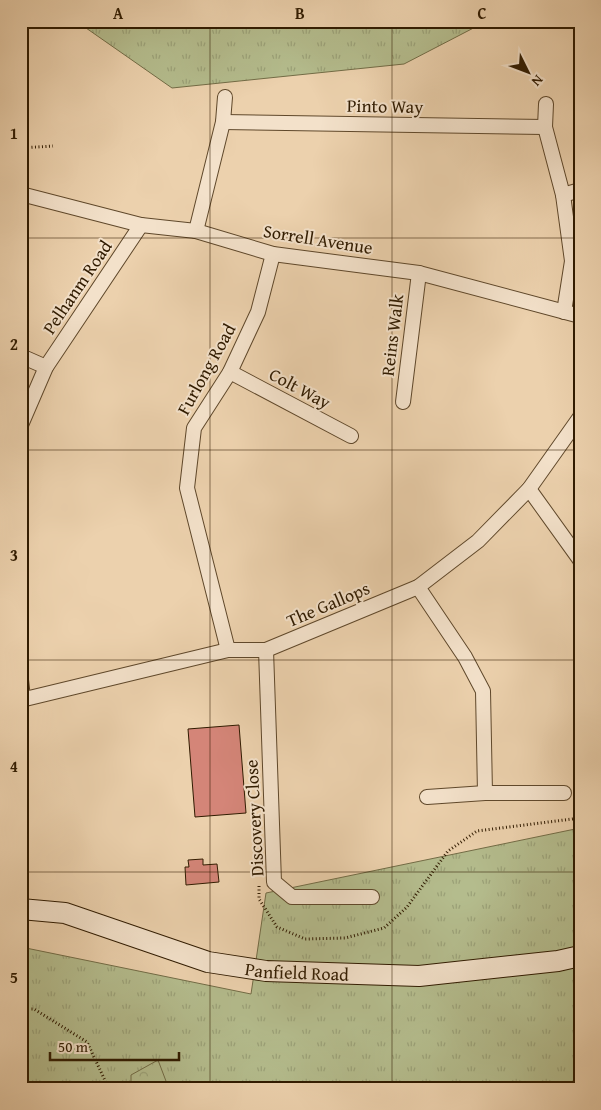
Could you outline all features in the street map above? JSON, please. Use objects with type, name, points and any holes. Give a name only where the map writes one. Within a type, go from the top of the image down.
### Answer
[{"type":"main road","name":"Panfield Road","points":[[21,909],[65,913],[208,962],[266,971],[419,976],[580,956]]},
{"type":"street","points":[[196,231],[223,122],[225,97]]},
{"type":"street","points":[[546,104],[545,127],[563,195],[572,261],[564,312]]},
{"type":"street","name":"Pinto Way","points":[[223,122],[545,127]]},
{"type":"street","points":[[563,195],[580,190]]},
{"type":"street","name":"Sorrell Avenue","points":[[21,194],[141,225],[196,231],[273,254],[419,274],[580,316]]},
{"type":"street","name":"Pelhanm Road","points":[[21,425],[46,367],[141,225]]},
{"type":"street","name":"Furlong Road","points":[[228,650],[187,488],[194,428],[230,372],[258,312],[273,254]]},
{"type":"street","name":"Reins Walk","points":[[403,402],[419,274]]},
{"type":"street","points":[[21,356],[46,367]]},
{"type":"street","name":"Colt Way","points":[[230,372],[351,436]]},
{"type":"street","name":"The Gallops","points":[[22,699],[228,650],[266,650],[418,587],[478,541],[528,489],[580,417]]},
{"type":"street","points":[[528,489],[580,560]]},
{"type":"street","points":[[418,587],[465,657],[483,691],[485,793]]},
{"type":"street","name":"Discovery Close","points":[[266,650],[274,882],[292,897],[372,897]]},
{"type":"street","points":[[21,680],[22,699]]},
{"type":"street","points":[[427,797],[485,793],[564,793]]},
{"type":"path","points":[[21,148],[53,146]]},
{"type":"path","points":[[258,880],[259,899],[277,927],[305,939],[345,938],[384,928],[408,907],[448,850],[477,831],[580,818]]},
{"type":"path","points":[[21,1009],[34,1010],[87,1042],[109,1089]]},
{"type":"green space","points":[[76,21],[487,21],[404,64],[172,88]]},
{"type":"green space","points":[[580,828],[580,1089],[21,1089],[21,947],[251,994],[266,893]]},
{"type":"green space","points":[[158,1060],[169,1089],[131,1089],[131,1075]]},
{"type":"building","points":[[239,725],[246,813],[195,817],[188,729]]},
{"type":"building","points":[[203,859],[203,865],[217,864],[219,882],[186,885],[185,867],[189,867],[188,860]]}]
